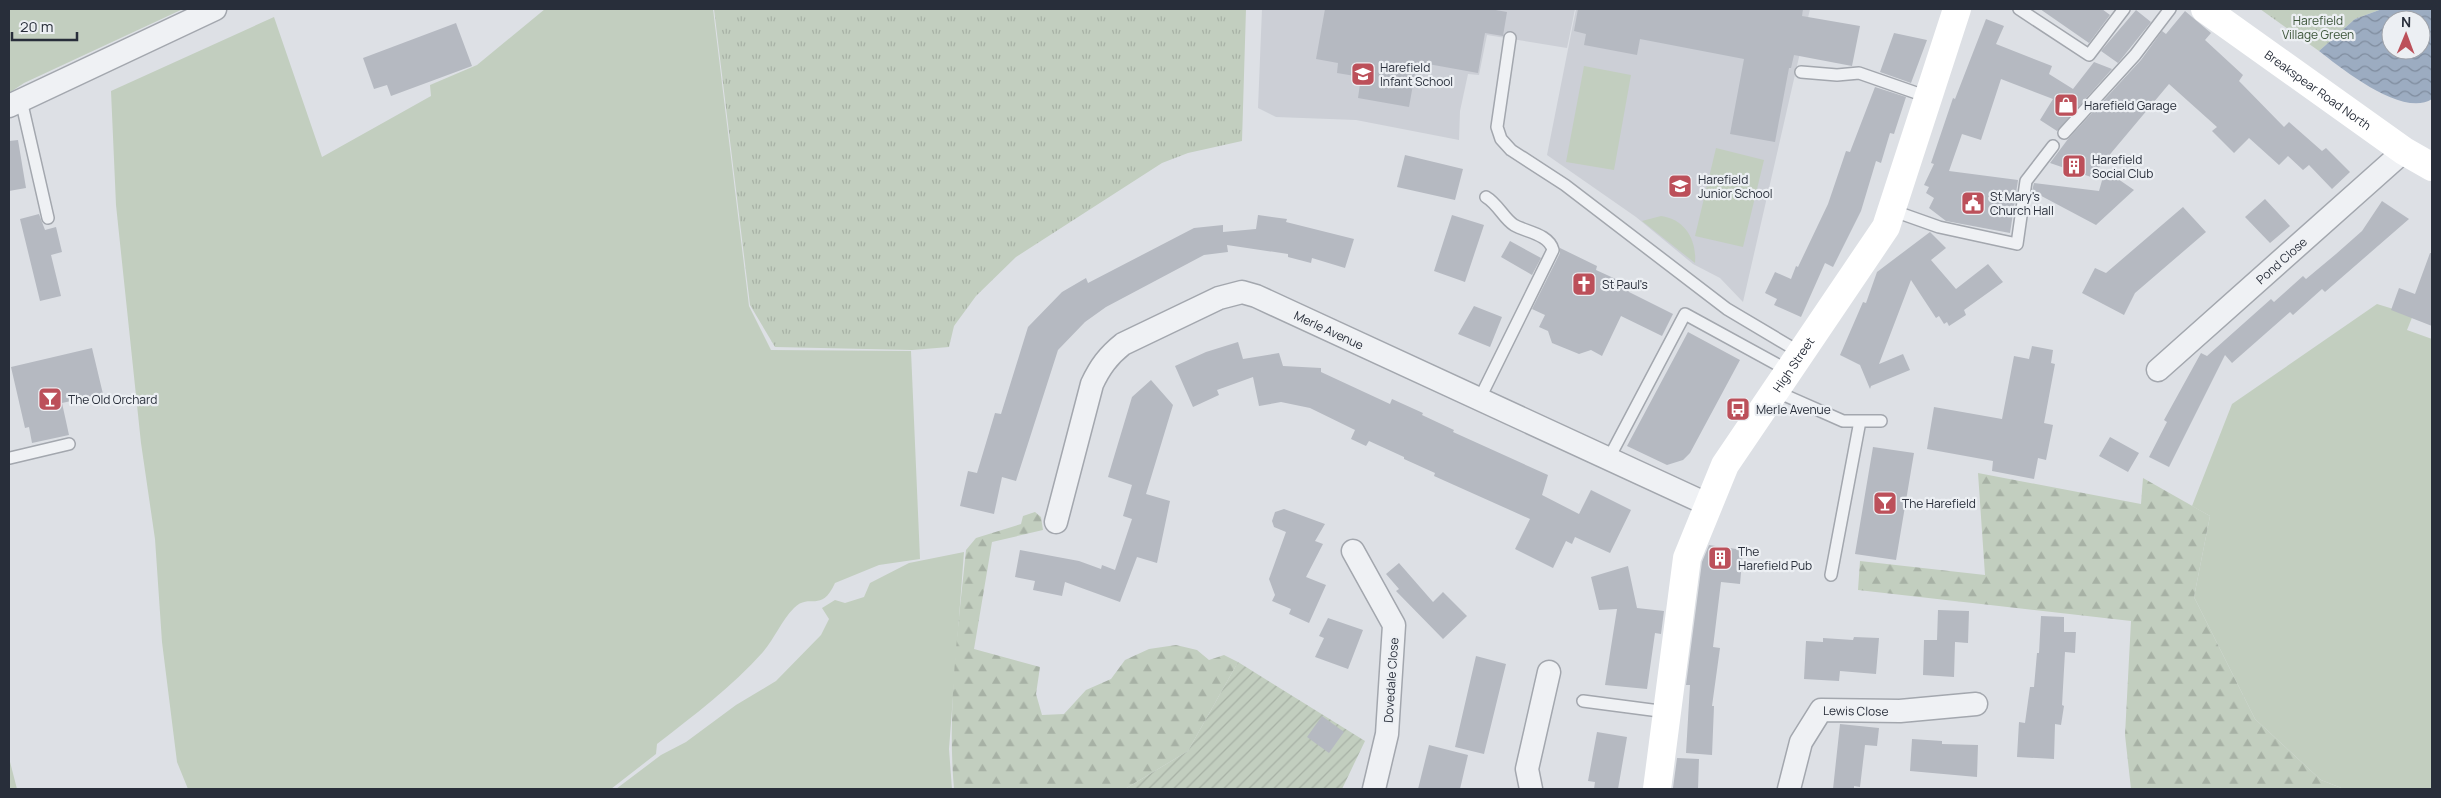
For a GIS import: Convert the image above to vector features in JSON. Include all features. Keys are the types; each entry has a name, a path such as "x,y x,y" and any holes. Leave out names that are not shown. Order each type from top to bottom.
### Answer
{"street":[{"path":"15,103 215,9"},
{"name":"High Street","path":"1658,789 1687,558 1725,465 1886,227 1957,9"},
{"name":"Breakspear Road North","path":"2205,9 2404,151 2432,167"},
{"name":"Pond Close","path":"2158,370 2404,151"},
{"name":"Merle Avenue","path":"1056,522 1092,384 1099,369 1110,354 1123,344 1219,298 1242,292 1256,296 1480,398 1709,505"},
{"name":"Dovedale Close","path":"1353,551 1394,625 1387,734 1374,789"},
{"path":"1531,789 1527,769 1549,672"},
{"name":"Lewis Close","path":"1789,789 1801,742 1821,710 1900,711 1976,704"}],"lane":[{"path":"2019,9 2089,55 2124,9"},
{"path":"2064,133 2136,55 2170,9"},
{"path":"1510,38 1497,127 1501,138 1511,150 1565,185 1727,309 1788,372 1843,421 1881,421"},
{"path":"1801,72 1836,75 1859,73 1928,98"},
{"path":"15,103 48,218"},
{"path":"1891,210 1939,227 2017,244 2026,181 2053,146"},
{"path":"1480,398 1553,250 1547,239 1512,224 1495,203 1486,197"},
{"path":"1609,458 1685,314 1788,372"},
{"path":"1831,575 1860,421"},
{"path":"9,457 69,444"},
{"path":"1583,702 1667,712"}],"shaded area":[{"name":"Harefield Infant School","path":"1262,9 1575,9 1567,48 1487,35 1479,75 1468,74 1460,111 1459,140 1356,120 1276,117 1258,108"},
{"name":"Harefield Junior School","path":"1576,9 1810,9 1743,302 1720,278 1693,264 1636,217 1547,155"}],"green space":[{"path":"9,9 183,9 24,83 9,93"},
{"path":"545,9 713,9 749,306 771,350 911,351 920,559 879,565 835,583 825,598 805,602 794,608 767,647 739,677 657,744 656,754 611,789 188,789 177,762 162,642 155,539 141,443 116,205 111,91 274,17 322,157 431,96 430,85 477,65"},
{"path":"714,9 1246,9 1242,141 1188,153 1162,163 1016,257 976,296 954,326 949,347 912,350 775,347 750,305"},
{"name":"Harefield Village Green","path":"2260,9 2382,9 2355,19 2319,51"},
{"path":"1584,66 1631,75 1614,170 1566,162"},
{"path":"1716,148 1764,160 1743,247 1695,236"},
{"path":"1661,216 1677,221 1688,232 1694,246 1695,263 1642,221"},
{"path":"2377,304 2413,315 2407,330 2432,339 2432,789 2344,789 2321,780 2255,719 2194,597 2210,516 2192,506 2232,404"},
{"path":"1978,473 2141,504 2143,478 2210,516 2194,597 2255,719 2321,780 2344,789 2131,789 2125,735 2131,621 1858,590 1860,561 1985,575"},
{"path":"1035,512 1041,517 1043,530 992,542 974,649 1040,667 1036,694 1042,715 1064,714 1086,690 1111,679 1125,660 1149,649 1176,645 1197,650 1209,660 1224,655 1238,662 1188,751 1125,789 954,789 952,759 953,699 966,550 976,538 1021,524 1023,516"},
{"path":"964,552 949,749 952,789 616,789 661,755 686,742 736,705 776,681 821,635 829,619 822,608 835,600 845,603 864,597 870,583 909,563"},
{"path":"1238,662 1365,741 1342,789 1125,789 1188,751"},
{"path":"9,758 17,789 9,789"}],"water":[{"path":"2382,9 2432,9 2432,99 2420,103 2405,102 2390,97 2357,79 2319,51 2355,19"}],"building":[{"path":"1325,9 1490,9 1507,12 1503,36 1485,33 1478,73 1417,62 1409,107 1358,98 1361,77 1337,73 1338,63 1316,59"},
{"path":"1578,9 1803,9 1802,16 1860,26 1852,66 1794,55 1791,68 1789,68 1775,142 1730,134 1744,59 1640,39 1637,55 1584,45 1586,34 1574,31"},
{"path":"2040,9 2102,9 2110,15 2089,43"},
{"path":"2136,10 2151,22 2118,63 2101,51"},
{"path":"2185,11 2211,33 2205,40 2243,75 2239,81 2284,127 2289,122 2322,151 2326,148 2350,172 2332,189 2309,165 2303,170 2288,156 2279,165 2249,138 2234,153 2212,131 2217,127 2169,84 2091,177 2050,163 2068,139 2141,60 2162,31 2166,34"},
{"path":"1986,19 2004,26 1996,44 2052,66 2049,74 2073,89 2094,62 2112,69 2057,131 2040,120 2053,99 2001,79 1981,140 1962,134 1949,171 2018,180 2010,233 1946,221 1929,208 1934,198 1926,193 1929,187 1924,185 1934,164 1931,163 1953,98 1955,99"},
{"path":"456,23 472,66 391,96 387,85 374,89 363,58"},
{"path":"1894,33 1927,40 1911,83 1880,72"},
{"path":"1875,87 1906,97 1894,134 1890,133 1881,163 1876,161 1861,211 1833,267 1825,263 1801,317 1774,305 1777,299 1765,293 1775,272 1791,279 1796,266 1798,267 1828,204 1846,151 1850,152"},
{"path":"18,140 26,188 9,191 9,141"},
{"path":"1405,155 1463,169 1455,200 1397,187"},
{"path":"2105,170 2134,190 2096,225 2032,191 2034,183 2099,191"},
{"path":"2265,199 2290,226 2270,243 2245,217"},
{"path":"2382,201 2409,219 2325,292 2322,289 2293,315 2290,312 2232,363 2225,355 2169,467 2149,457 2167,422 2164,420 2201,353 2207,356 2271,299 2274,302 2303,276 2306,279 2336,254 2362,231"},
{"path":"2183,207 2206,232 2135,293 2124,315 2082,293 2095,268 2106,273"},
{"path":"39,214 45,230 56,227 62,252 51,255 61,296 40,301 20,219"},
{"path":"1258,215 1287,219 1286,222 1354,239 1345,268 1312,258 1311,263 1288,257 1288,254 1227,245 1228,252 1204,255 1106,307 1085,322 1058,350 1016,481 1002,477 994,514 960,506 968,471 977,473 995,413 1001,414 1028,327 1062,292 1086,278 1088,283 1194,228 1223,225 1223,232 1256,229"},
{"path":"1452,215 1484,225 1465,282 1434,271"},
{"path":"1930,232 1946,248 1931,260 1956,289 1988,264 2003,282 1964,310 1966,315 1949,326 1947,322 1944,324 1939,316 1936,318 1911,280 1879,364 1903,354 1910,370 1871,386 1870,389 1860,365 1840,355 1863,302 1866,303 1877,272"},
{"path":"1510,241 1541,258 1532,275 1501,257"},
{"path":"1560,248 1597,266 1596,270 1631,286 1629,292 1673,314 1662,336 1621,316 1602,356 1591,350 1579,354 1552,343 1548,331 1539,327 1545,315 1532,309 1560,253"},
{"path":"2430,253 2432,253 2432,326 2391,310 2399,288 2415,294"},
{"path":"1474,306 1502,317 1490,347 1458,334"},
{"path":"1688,332 1740,360 1690,453 1683,460 1667,465 1627,446"},
{"path":"1238,342 1243,359 1279,353 1283,366 1321,368 1321,372 1390,404 1392,399 1423,413 1422,415 1454,430 1453,432 1548,475 1542,495 1579,514 1591,490 1631,510 1610,553 1575,537 1572,544 1566,541 1553,568 1515,549 1530,519 1434,476 1435,473 1369,441 1366,446 1351,439 1355,430 1310,408 1281,402 1259,406 1253,377 1217,390 1219,395 1193,407 1175,366 1206,352"},
{"path":"2032,346 2053,350 2051,363 2055,364 2044,423 2053,425 2046,460 2038,458 2034,479 1992,471 1993,461 1927,449 1934,407 2002,419 2014,356 2029,359"},
{"name":"The Old Orchard","path":"92,348 103,394 62,403 69,435 32,443 29,427 25,428 11,367"},
{"path":"1151,380 1173,405 1146,494 1170,501 1157,563 1137,557 1120,602 1065,582 1062,596 1033,590 1035,581 1015,577 1020,550 1079,561 1101,569 1102,565 1115,570 1132,519 1123,516 1132,485 1108,477 1132,397"},
{"path":"2110,437 2139,453 2128,472 2099,456"},
{"name":"The Harefield","path":"1873,447 1914,453 1896,560 1855,554"},
{"path":"1284,509 1325,524 1315,541 1323,544 1306,577 1326,585 1309,623 1289,614 1291,609 1272,601 1275,595 1269,579 1286,532 1274,527 1272,521 1275,512"},
{"path":"1709,545 1743,550 1740,584 1721,582 1713,647 1720,648 1712,706 1714,706 1712,755 1686,753 1690,685 1686,685 1702,562"},
{"path":"1399,563 1433,602 1443,592 1467,616 1443,639 1396,591 1399,589 1386,574"},
{"path":"1628,566 1637,608 1664,611 1661,634 1655,633 1647,689 1605,685 1617,609 1599,610 1591,577"},
{"path":"1938,610 1969,611 1968,643 1955,642 1954,677 1923,675 1924,640 1937,640"},
{"path":"2041,616 2064,617 2064,632 2076,632 2075,653 2065,652 2062,705 2064,706 2061,725 2055,724 2054,759 2017,757 2019,722 2025,723 2030,687 2034,687 2037,653 2039,653"},
{"path":"1328,618 1363,630 1348,669 1315,657 1324,638 1319,636"},
{"path":"1854,637 1879,638 1876,674 1840,671 1839,681 1804,679 1806,641 1823,642 1823,638 1853,640"},
{"path":"1476,656 1506,664 1484,754 1455,747"},
{"path":"1322,716 1344,732 1329,753 1307,737"},
{"path":"1840,724 1879,728 1877,746 1865,745 1860,787 1854,786 1854,789 1833,789"},
{"path":"1597,732 1627,737 1618,789 1594,789 1595,782 1588,781"},
{"path":"1912,739 1942,741 1942,744 1978,745 1977,777 1910,771"},
{"path":"1429,745 1468,755 1460,789 1418,789"},
{"path":"1677,758 1699,759 1698,789 1673,788"}],"place":[{"name":"Harefield Infant School","path":"1363,74"},
{"name":"Harefield Garage","path":"2066,105"},
{"name":"Harefield Social Club","path":"2074,166"},
{"name":"Harefield Junior School","path":"1680,186"},
{"name":"St Mary's Church Hall","path":"1973,203"},
{"name":"St Paul's","path":"1584,284"},
{"name":"The Old Orchard","path":"50,399"},
{"name":"Merle Avenue","path":"1738,409"},
{"name":"The Harefield","path":"1885,503"},
{"name":"The Harefield Pub","path":"1720,558"}]}
